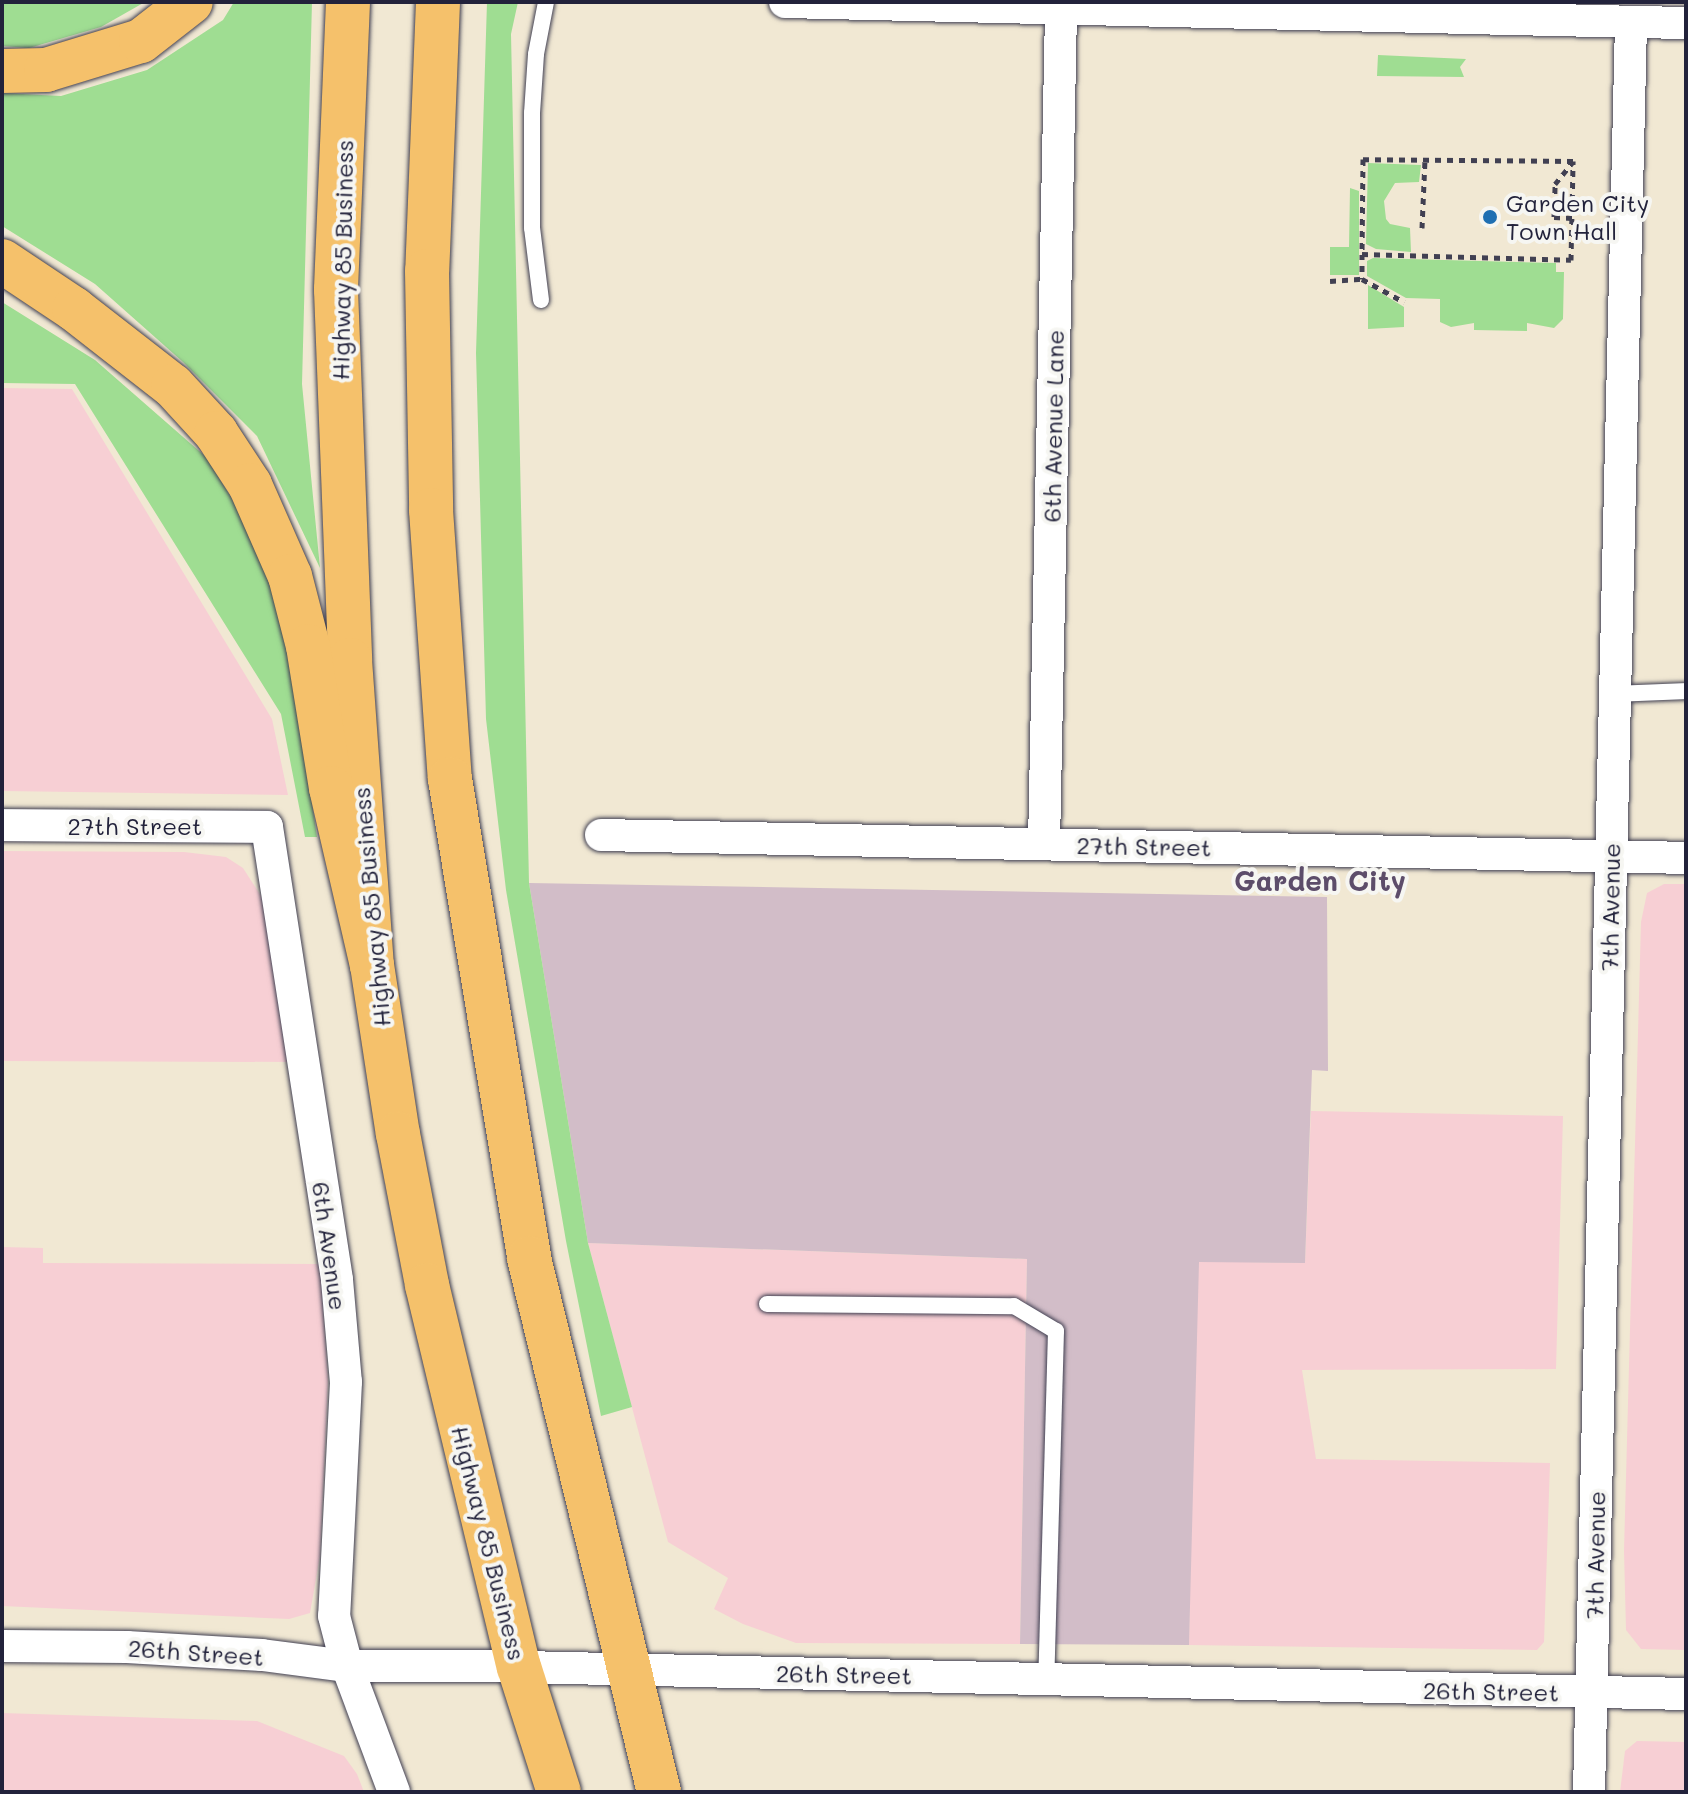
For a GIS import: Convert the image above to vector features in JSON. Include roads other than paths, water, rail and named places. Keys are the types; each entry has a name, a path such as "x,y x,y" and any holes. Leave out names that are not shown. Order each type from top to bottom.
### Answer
{"main road":[{"path":"2,71 46,70 141,41 191,2"},
{"name":"Highway 85 Business","path":"348,2 336,290 350,660 372,965 398,1134 427,1285 519,1667 559,1792"},
{"path":"438,2 427,271 431,510 450,779 529,1258 626,1669 659,1792"},
{"path":"2,261 74,309 173,386 216,433 250,485 290,576 308,646 331,788 372,965"}],"street":[{"path":"785,2 1024,5 1061,9 1686,23"},
{"name":"6th Avenue Lane","path":"1044,844 1061,9"},
{"name":"7th Avenue","path":"1589,1792 1631,22"},
{"name":"27th Street","path":"2,825 267,827"},
{"name":"6th Avenue","path":"267,827 340,1309 346,1382 334,1616 347,1666"},
{"name":"27th Street","path":"601,835 1686,858"},
{"name":"26th Street","path":"2,1646 127,1647 262,1655 347,1666 626,1669 1686,1694"},
{"path":"347,1666 394,1792"}],"lane":[{"path":"541,300 532,228 532,113 536,54 546,2"},
{"path":"1615,694 1686,691"},
{"path":"767,1304 1014,1306 1056,1331 1046,1679"}],"place":[{"name":"Garden City Town Hall","path":"1490,217"}],"district":[{"name":"Garden City","path":"1320,880"}]}
